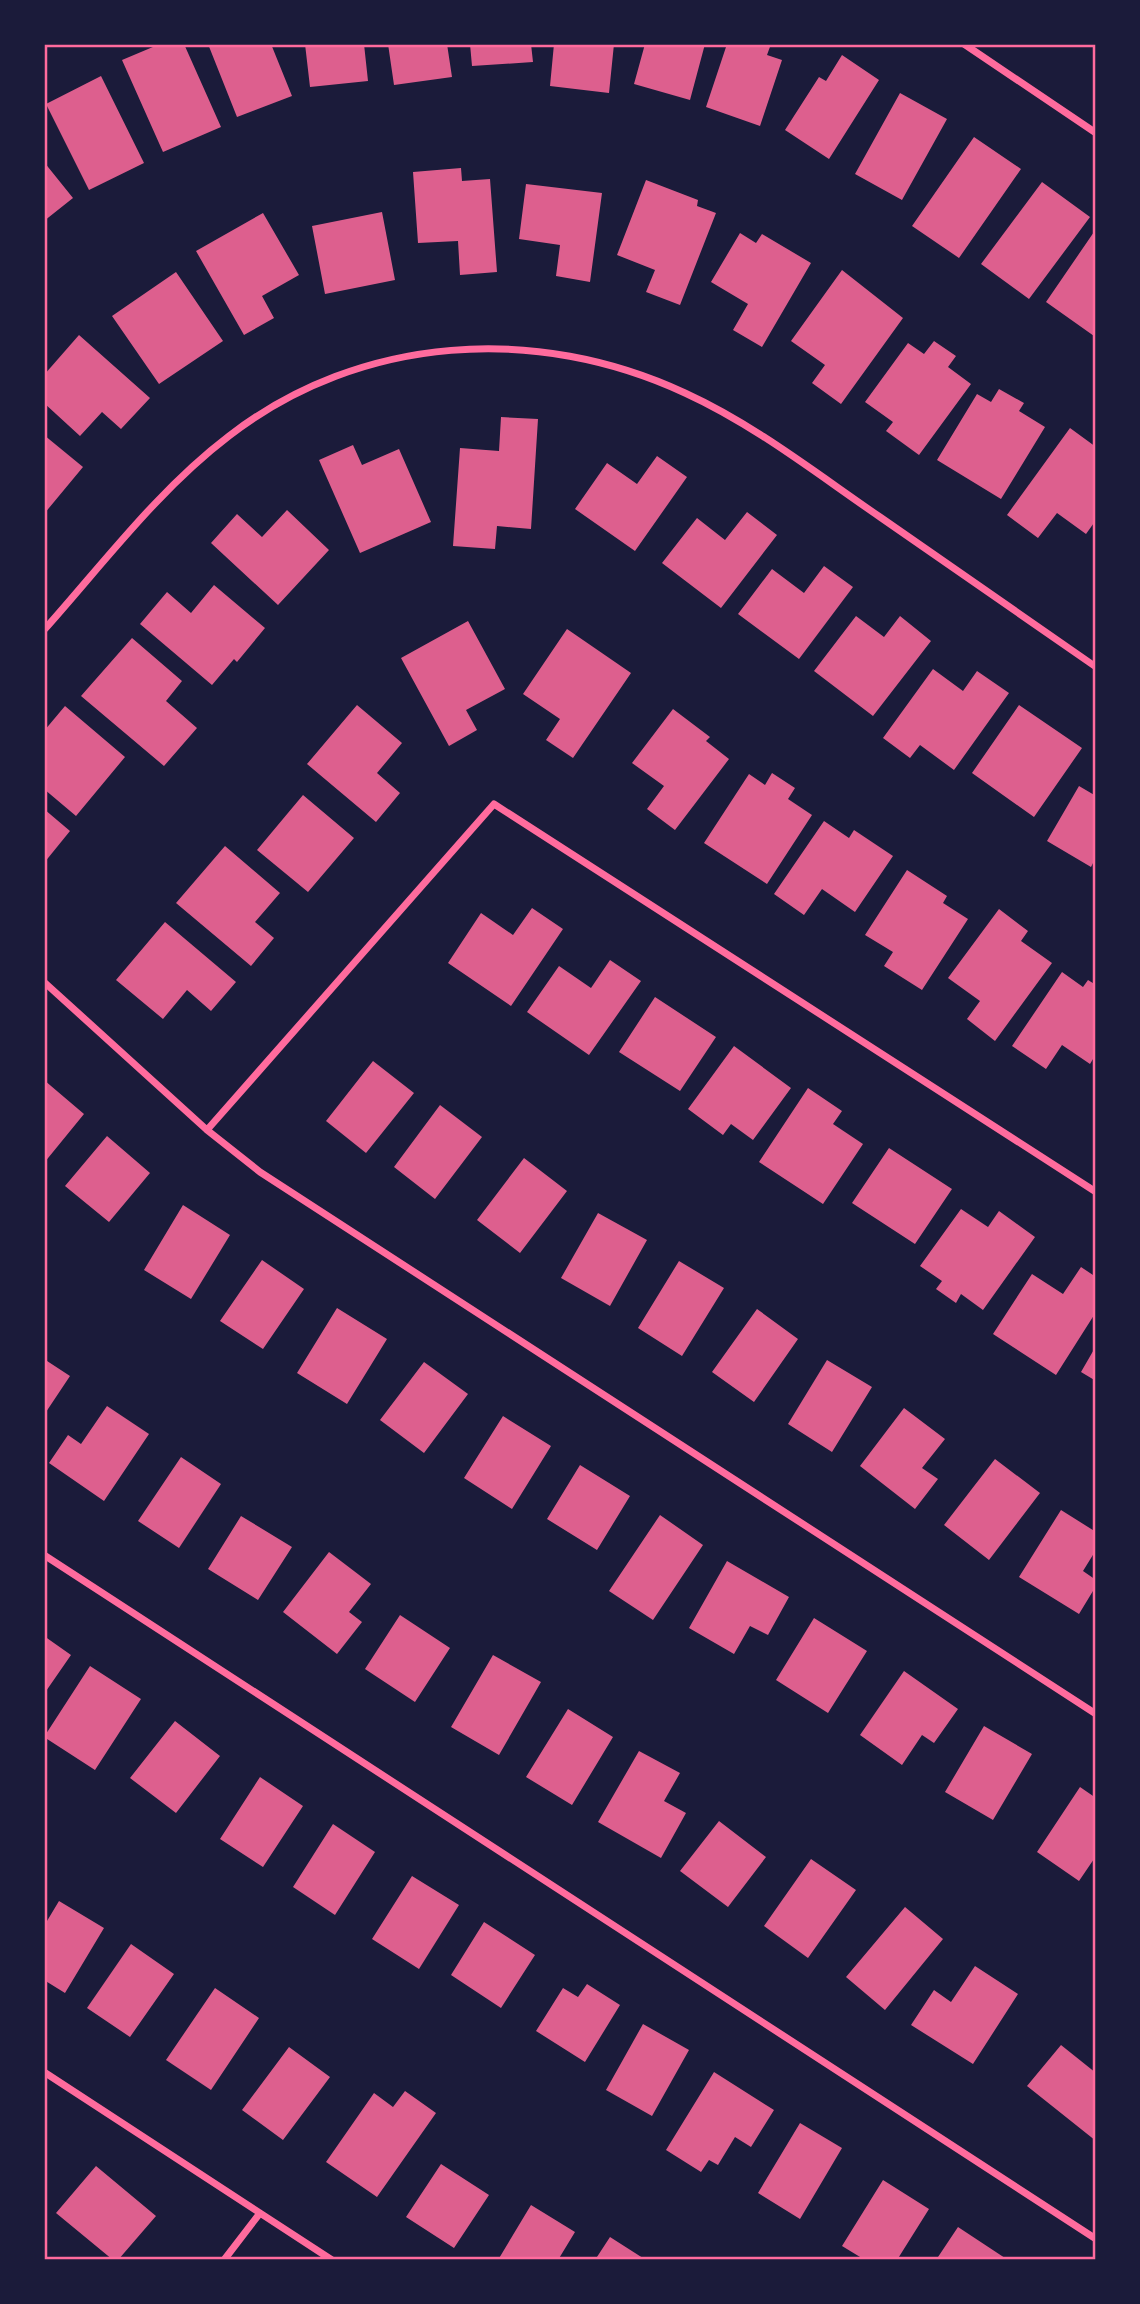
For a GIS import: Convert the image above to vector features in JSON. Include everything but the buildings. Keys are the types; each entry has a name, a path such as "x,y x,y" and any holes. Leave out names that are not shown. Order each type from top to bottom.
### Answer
{"street":[{"path":"964,44 1096,133"},
{"path":"44,630 169,489 232,434 284,401 333,379 395,359 464,347 553,352 625,368 688,394 777,447 1096,667"},
{"path":"207,1130 494,804 1096,1192"},
{"path":"44,982 207,1130 260,1172 1096,1714"},
{"path":"44,1555 1096,2239"},
{"path":"44,2072 332,2260"},
{"path":"224,2260 260,2213"}]}
